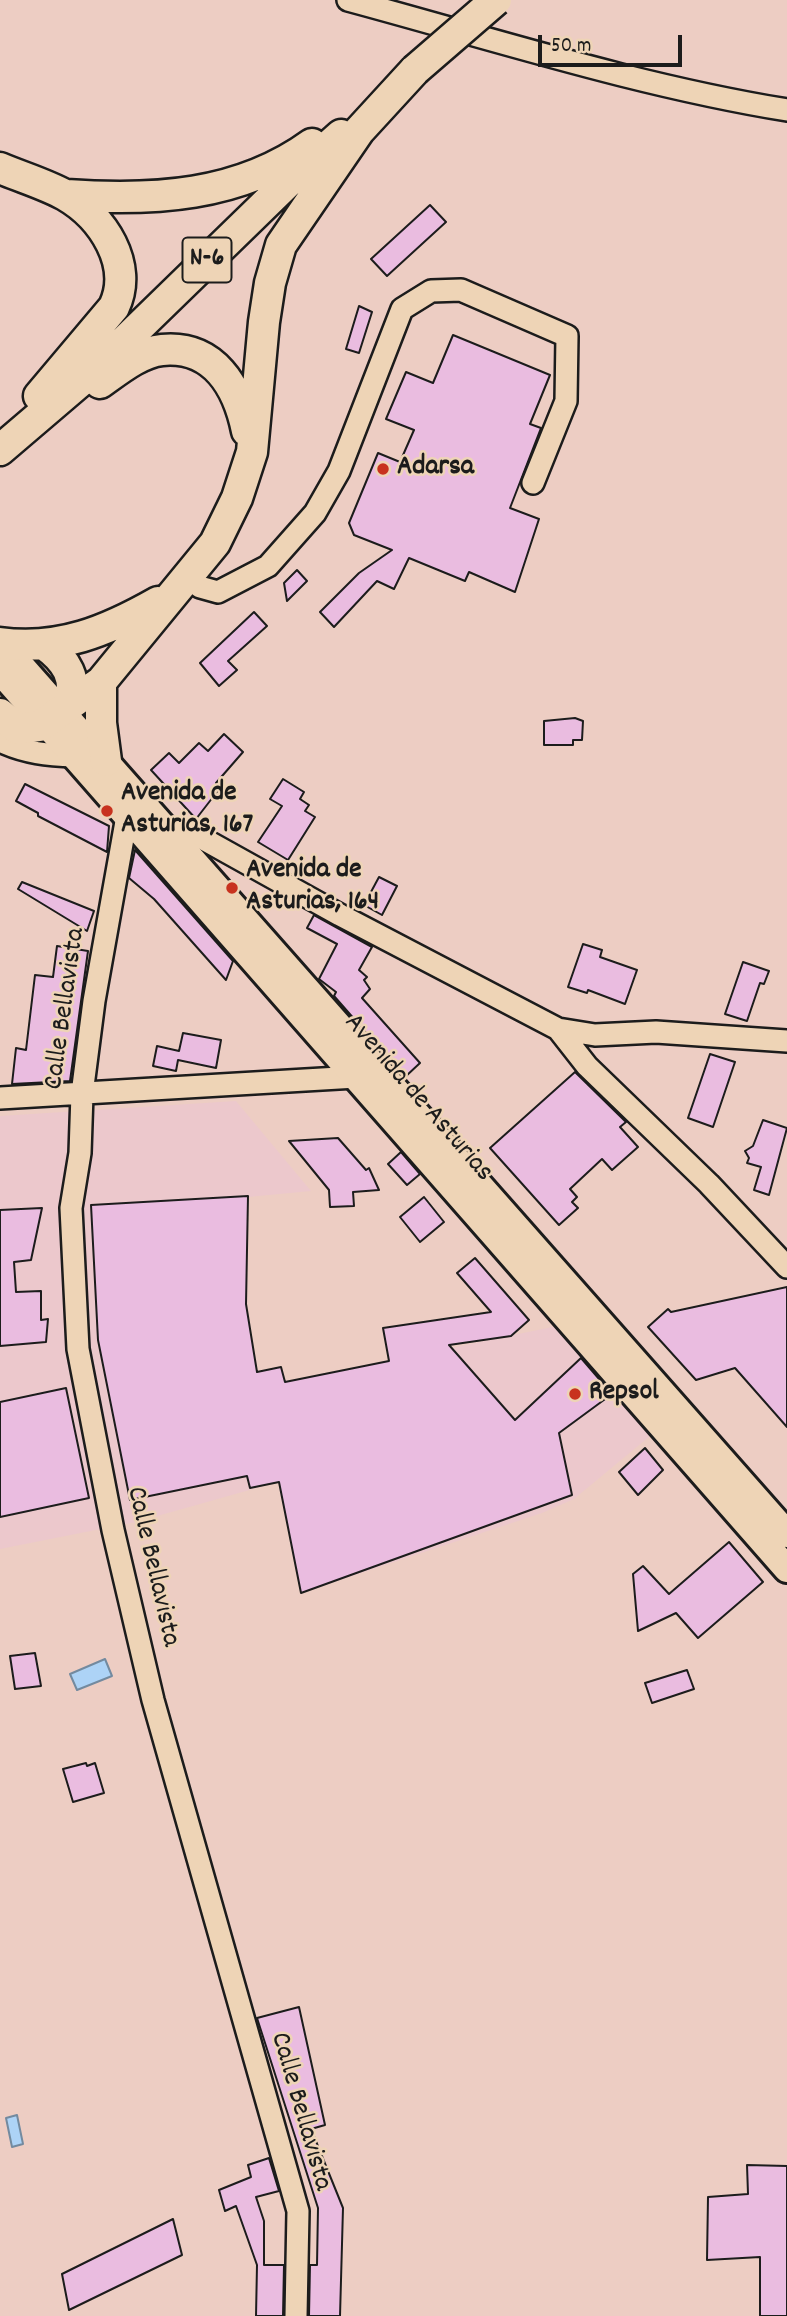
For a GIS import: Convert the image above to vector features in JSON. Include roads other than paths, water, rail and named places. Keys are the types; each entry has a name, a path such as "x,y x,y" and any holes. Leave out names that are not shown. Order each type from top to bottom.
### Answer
{"highway":[{"name":"N-6","path":"0,450 103,362 287,183 496,0"},
{"path":"66,195 122,199 178,196 236,183 303,151 415,70"},
{"path":"0,714 18,729 36,728 101,682 215,543 227,521 252,452 264,322 270,283 281,245 359,131 415,70"},
{"path":"0,168 66,195 99,223 116,250 122,291 97,332 0,438"},
{"path":"0,461 128,363 161,350 190,354 221,369 242,404 252,452"},
{"path":"0,642 46,645 107,629 181,585"},
{"path":"46,645 68,668 74,683 59,713"},
{"path":"101,682 101,723 106,761"}],"main road":[{"name":"Avenida de Asturias","path":"0,642 59,713 106,761 787,1534"},
{"name":"Avenida de Asturias","path":"0,671 59,713 75,756 787,1569"}],"street":[{"path":"348,0 589,65 741,103 787,110"},
{"path":"181,585 218,592 268,566 297,535 315,513 339,471 402,309 431,291 461,290 567,336 566,401 533,483"},
{"path":"0,741 28,752 75,756"},
{"name":"Calle Bellavista","path":"127,816 94,1001 82,1094 80,1153 71,1208 78,1349 113,1530 153,1700 298,2211 296,2316"},
{"path":"167,833 189,831 308,898 558,1029 595,1035 656,1032 787,1041"},
{"path":"558,1029 587,1066 709,1184 787,1267"},
{"path":"0,1098 356,1077"}],"water":[{"path":"105,1659 112,1676 77,1690 70,1674"},
{"path":"17,2115 23,2144 12,2147 6,2118"}],"place":[{"name":"Adarsa","path":"383,469"},
{"name":"Avenida de Asturias, 167","path":"107,811"},
{"name":"Avenida de Asturias, 164","path":"232,888"},
{"name":"Repsol","path":"575,1394"}]}
